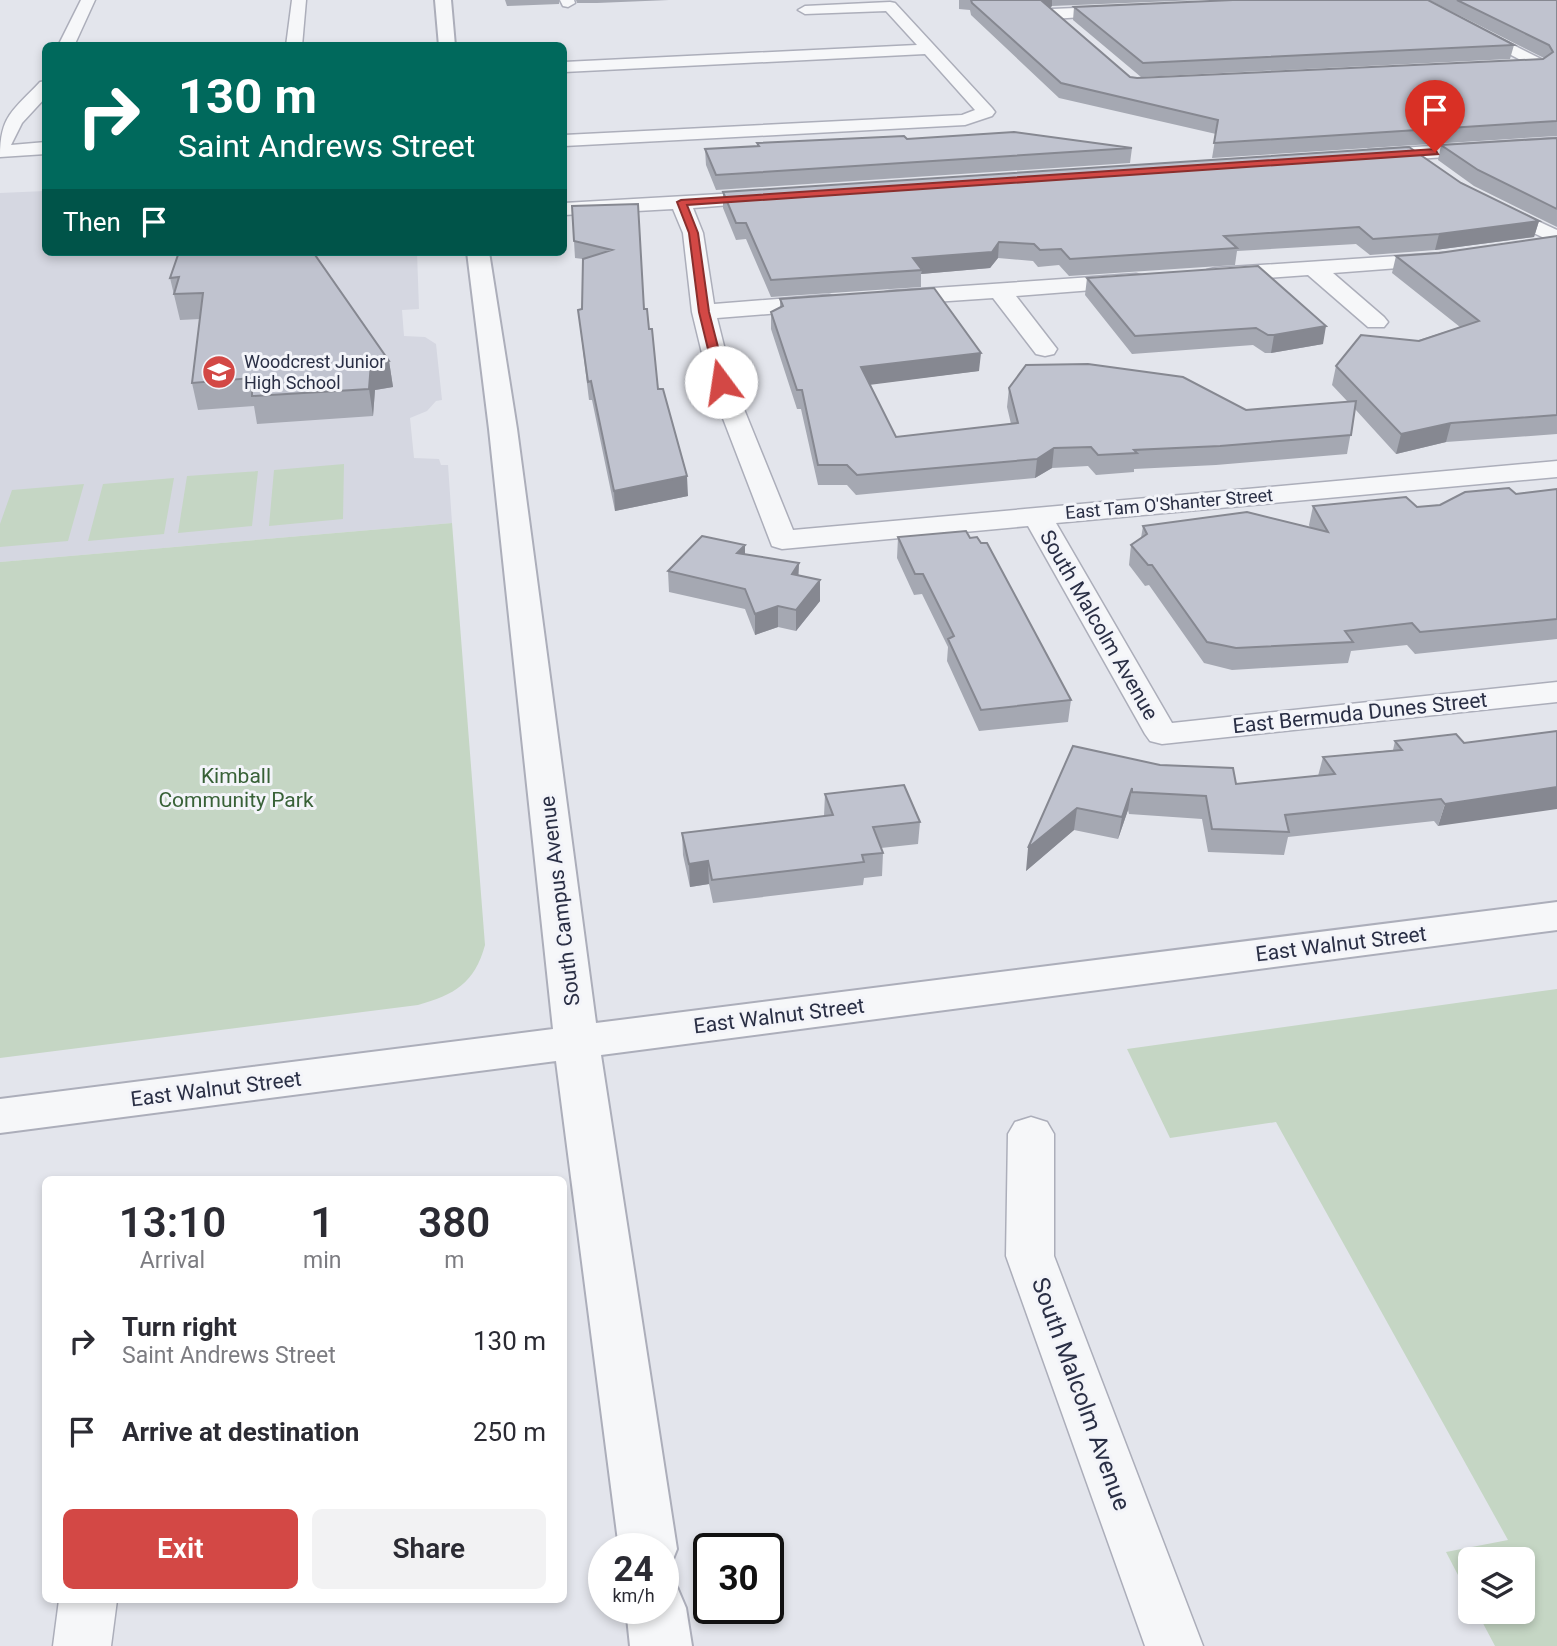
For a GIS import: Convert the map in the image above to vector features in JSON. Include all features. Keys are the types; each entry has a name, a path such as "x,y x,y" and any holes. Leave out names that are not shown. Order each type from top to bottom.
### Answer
{"street":[{"path":"68,42 88,0"},
{"path":"294,42 299,0"},
{"path":"443,0 447,42"},
{"path":"1413,0 1557,74"},
{"path":"567,141 965,120 986,112 890,6 805,10"},
{"path":"1073,32 1052,14 1135,10"},
{"path":"567,67 929,50"},
{"path":"1504,66 1539,65"},
{"path":"42,90 14,121 0,149 42,148"},
{"path":"1345,158 1557,144"},
{"path":"1410,153 1432,168"},
{"path":"567,209 788,196"},
{"path":"1476,198 1557,238"},
{"path":"681,202 694,233 704,312 1163,279"},
{"path":"1527,248 1557,244"},
{"name":"South Campus Avenue","path":"479,256 505,442 576,1042 646,1533"},
{"path":"1191,277 1461,256"},
{"path":"1314,268 1376,322"},
{"path":"999,290 1045,349"},
{"name":"East Tam O'Shanter Street","path":"704,312 721,382 782,540 1557,469"},
{"name":"South Malcolm Avenue","path":"1037,516 1162,734"},
{"name":"East Bermuda Dunes Street","path":"1162,734 1557,692"},
{"name":"East Walnut Street","path":"0,1116 1557,916"},
{"name":"South Malcolm Avenue","path":"1031,1133 1030,1256 1174,1646"},
{"path":"82,1646 88,1603"},
{"path":"658,1624 661,1646"}],"shaded area":[{"name":"Woodcrest Junior High School","path":"42,191 42,256 417,256 419,309 402,310 404,336 425,337 436,344 442,400 436,401 427,411 410,418 414,458 439,459 441,465 448,465 452,523 0,562 0,193"}],"green space":[{"path":"344,464 343,519 269,526 274,470"},
{"path":"258,471 252,526 178,533 187,476"},
{"path":"174,478 164,534 88,541 103,484"},
{"path":"84,484 68,541 0,547 0,524 12,490"},
{"name":"Kimball Community Park","path":"452,523 485,945 469,978 452,992 418,1005 0,1058 0,562"},
{"path":"1557,989 1557,1646 1495,1646 1483,1624 1535,1624 1535,1547 1472,1547 1508,1540 1276,1122 1170,1138 1127,1049"},
{"path":"1458,1550 1458,1575 1446,1552"}],"building":[{"path":"971,0 1044,0 1042,1 1130,77 1137,78 1543,59 1553,52 1549,45 1457,0 1557,0 1557,121 1214,143 1218,120 1061,83"},
{"path":"1233,0 1428,0 1514,45 1143,63 1074,7"},
{"path":"1014,132 1132,148 716,175 705,149 759,146 757,143 904,136 907,139"},
{"path":"1557,138 1557,209 1478,170 1441,145"},
{"path":"1409,147 1461,183 1539,221 1439,234 1373,239 1359,227 1224,236 1237,248 1070,259 1061,249 1040,250 1034,244 999,242 992,252 913,258 922,270 771,280 746,223 736,223 723,192"},
{"path":"638,204 644,309 647,309 649,329 652,329 658,389 663,389 687,476 614,491 591,381 588,382 578,310 582,309 583,259 612,250 574,241 572,206"},
{"path":"1557,236 1557,415 1451,423 1401,434 1336,366 1361,335 1419,341 1479,321 1396,256 1439,253"},
{"path":"178,256 316,256 389,361 371,363 369,389 252,396 252,378 192,383 203,293 174,294 179,277 170,278"},
{"path":"1258,266 1326,326 1274,335 1268,335 1256,328 1135,336 1087,278"},
{"path":"934,288 981,353 861,367 896,437 1018,423 1009,388 1026,365 1088,364 1183,377 1246,410 1356,401 1351,435 1134,450 1137,453 1098,455 1091,447 1054,448 1037,459 857,475 847,465 818,465 802,390 797,390 771,312 783,306 780,299"},
{"path":"1509,488 1516,494 1557,489 1557,619 1420,632 1412,623 1345,631 1353,642 1236,648 1207,642 1152,565 1148,565 1131,545 1147,534 1143,526 1247,512 1328,532 1313,506 1406,497 1417,507 1440,505 1465,492"},
{"path":"966,531 970,538 977,537 981,543 987,543 1071,700 981,710 948,639 954,636 923,574 915,574 898,537"},
{"path":"702,536 745,545 737,553 799,563 792,574 820,580 796,610 778,606 755,614 745,589 668,571"},
{"path":"1557,731 1557,787 1445,804 1441,799 1285,815 1289,832 1212,829 1206,796 1132,792 1132,788 1122,817 1077,808 1028,848 1073,746 1160,765 1233,768 1236,784 1335,774 1323,757 1402,750 1395,741 1456,734 1464,743"},
{"path":"904,785 920,822 873,827 883,853 862,855 864,862 712,880 708,861 689,864 682,833 833,815 825,794"}],"place":[{"name":"Woodcrest Junior High School","path":"219,372"}],"route":[{"path":"721,382 704,312 694,233 681,202 1435,152"}]}
